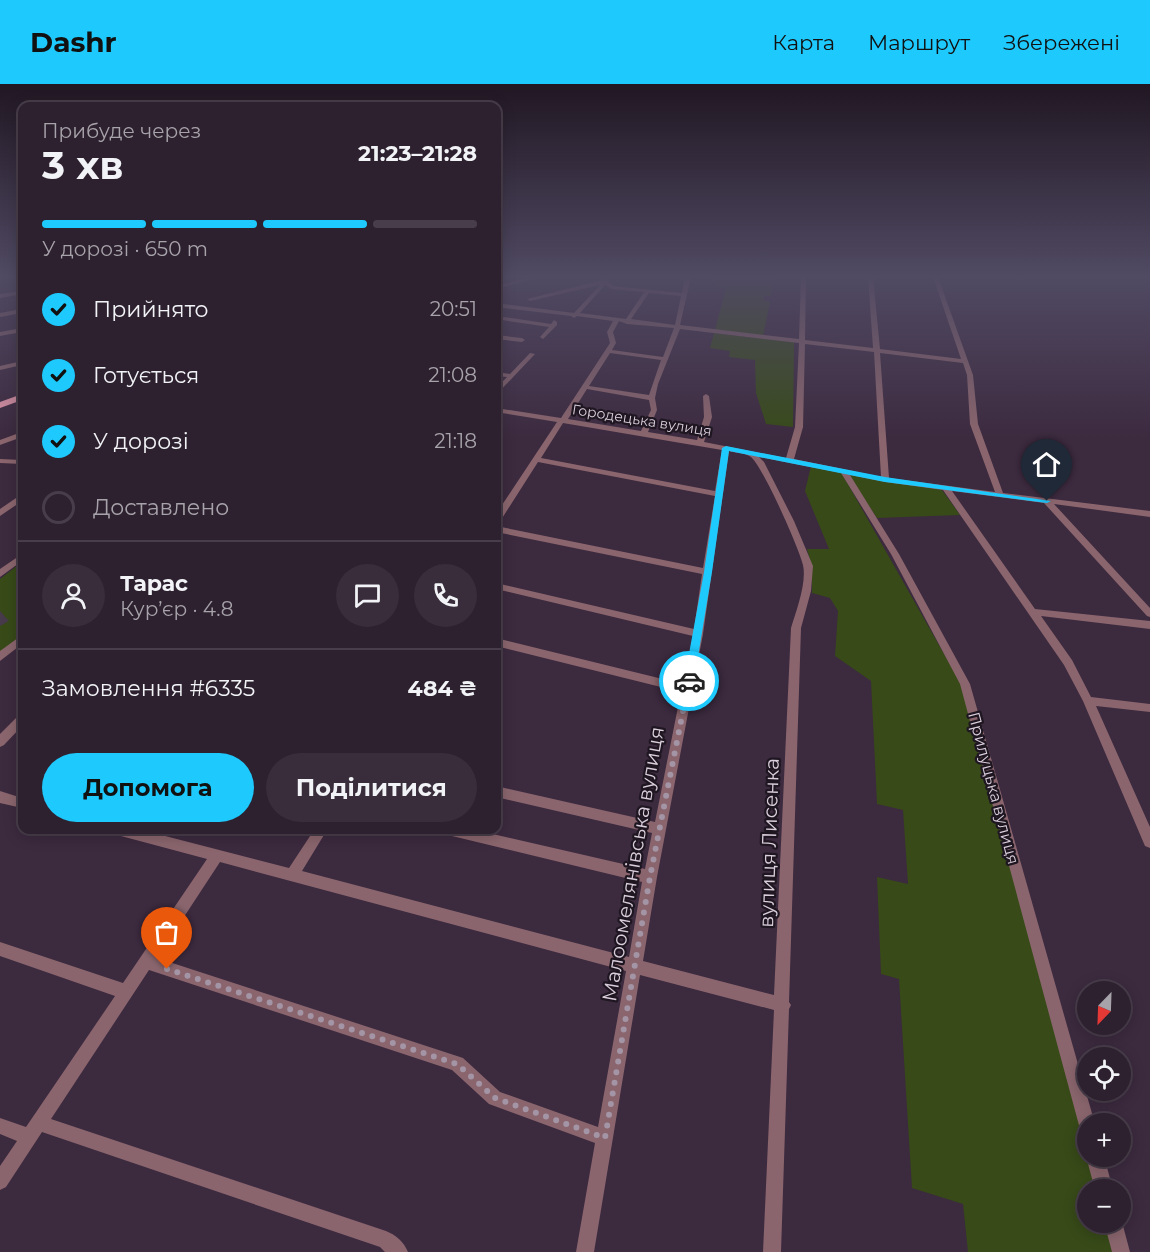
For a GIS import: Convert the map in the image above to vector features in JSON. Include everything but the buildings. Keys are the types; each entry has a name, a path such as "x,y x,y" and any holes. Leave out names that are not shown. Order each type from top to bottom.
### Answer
{"main road":[{"path":"0,405 18,398"}],"street":[{"path":"543,337 548,332"},
{"path":"501,514 613,343 610,332"},
{"path":"644,434 654,410 652,398 676,332"},
{"path":"710,332 964,361"},
{"path":"786,458 799,428 801,332"},
{"path":"874,332 884,437 885,480"},
{"path":"954,332 970,375 974,424 1000,495"},
{"path":"501,338 522,340"},
{"path":"608,351 665,359"},
{"path":"501,388 532,354"},
{"path":"0,368 18,364"},
{"path":"501,375 512,376"},
{"path":"586,387 652,398"},
{"path":"700,443 708,417 706,396"},
{"name":"Городецька вулиця","path":"501,411 786,458 885,480 1150,514"},
{"path":"0,443 18,436"},
{"name":"Малоомелянівська вулиця","path":"585,1252 650,877 698,634 726,448"},
{"name":"вулиця Лисенка","path":"750,452 760,462 790,521 808,566 806,591 796,628 772,1252"},
{"path":"537,460 718,494"},
{"path":"0,461 18,462"},
{"name":"Прилуцька вулиця","path":"843,471 895,554 965,684 1084,1113"},
{"path":"946,488 1068,663 1088,701 1150,842"},
{"path":"0,513 18,501"},
{"path":"1047,501 1150,614"},
{"path":"501,530 708,572"},
{"path":"0,573 18,562"},
{"path":"501,587 698,634"},
{"path":"1032,612 1150,624"},
{"path":"0,657 18,642"},
{"path":"501,643 687,688"},
{"path":"1088,701 1150,708"},
{"path":"0,742 18,723"},
{"path":"501,792 659,829"},
{"path":"0,797 18,802"},
{"path":"1136,810 1150,812"},
{"path":"136,834 783,1005"},
{"path":"292,875 318,834"},
{"path":"469,834 650,877"},
{"path":"0,1181 217,855"},
{"path":"0,949 126,992"},
{"path":"146,962 457,1064 495,1098 605,1138"},
{"path":"0,1126 34,1130 386,1240 399,1252"},
{"path":"1116,1233 1121,1252"}],"green space":[{"path":"727,332 764,332 763,336"},
{"path":"714,333 794,342 793,427 766,424 756,393 755,360 729,357 730,351 710,348"},
{"path":"811,466 841,472 961,684 1077,1115 1077,1167 1091,1167 1094,1179 1077,1179 1077,1233 1109,1233 1114,1252 968,1252 963,1204 912,1188 899,979 881,974 877,877 908,884 903,810 877,804 871,681 835,656 838,611 830,598 812,593 812,567 807,549 829,549 805,491"},
{"path":"848,474 942,490 960,515 877,518"},
{"path":"18,565 18,639 0,654 0,579"}],"way so far":[{"path":"167,969 457,1064 495,1098 605,1138 650,877 689,681"}],"route":[{"path":"689,681 726,448 885,480 1047,501"}]}
